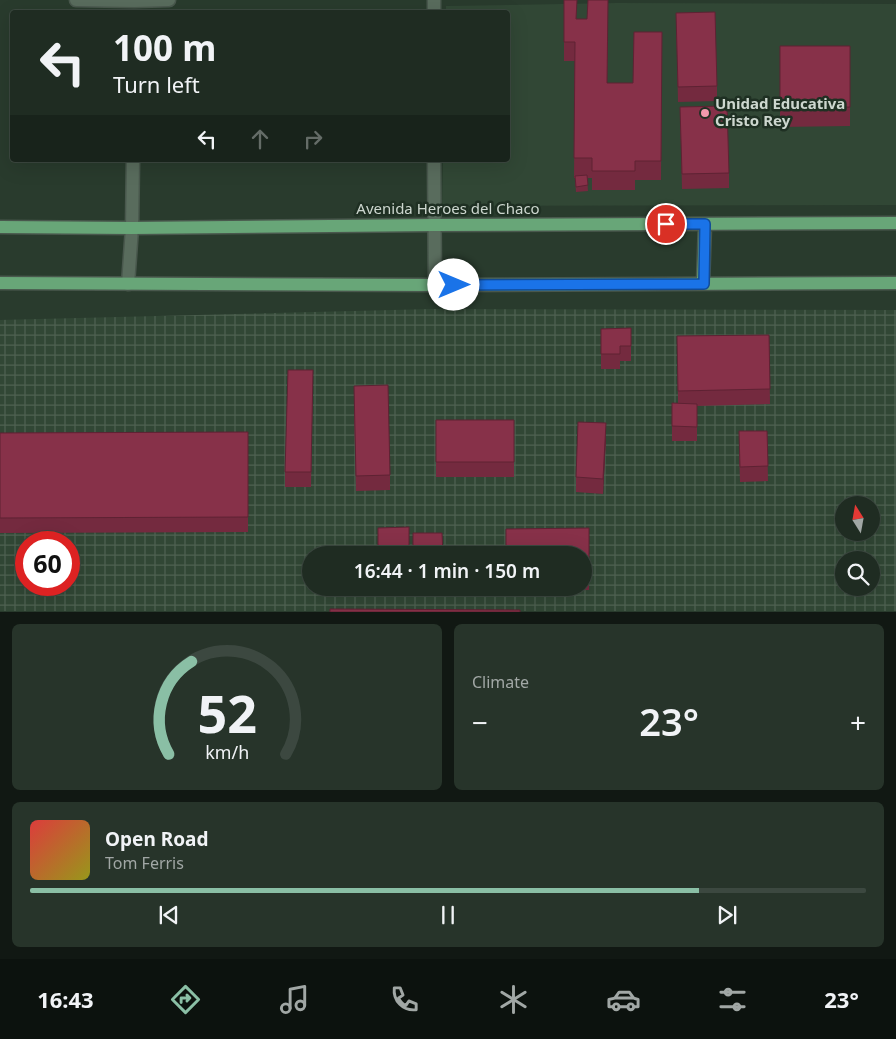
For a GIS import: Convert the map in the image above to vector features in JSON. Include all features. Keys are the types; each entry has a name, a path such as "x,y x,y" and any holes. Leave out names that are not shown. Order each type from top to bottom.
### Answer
{"main road":[{"name":"Avenida Heroes del Chaco","path":"0,227 132,228 896,223"},
{"path":"704,284 705,224"},
{"path":"0,283 435,285 896,284"}],"street":[{"path":"76,0 134,5 169,0"},
{"path":"128,284 132,228 133,162"},
{"path":"434,162 435,285"}],"shaded area":[{"path":"617,3 896,4 896,205 442,206 443,162 510,162 510,10 446,10 446,6"},
{"path":"432,309 896,310 896,611 0,611 0,320"}],"building":[{"path":"564,0 577,0 576,19 587,19 588,0 608,0 607,83 633,83 634,32 662,32 661,161 635,161 635,171 592,171 592,158 574,158 575,42 564,42"},
{"path":"715,12 717,86 678,87 676,13"},
{"path":"780,46 850,46 850,107 780,108"},
{"path":"727,106 729,173 682,174 680,107"},
{"path":"587,175 588,185 576,187 575,176"},
{"path":"631,328 631,346 620,346 620,354 601,354 601,329"},
{"path":"769,335 770,389 678,391 677,336"},
{"path":"288,370 313,370 311,472 285,472"},
{"path":"388,385 390,475 356,476 354,386"},
{"path":"672,403 697,404 697,427 672,426"},
{"path":"436,420 514,420 514,462 436,462"},
{"path":"578,422 606,423 603,479 576,477"},
{"path":"739,431 767,431 768,466 740,467"},
{"path":"248,432 248,517 0,518 0,433"},
{"path":"409,527 409,546 378,546 378,528"},
{"path":"589,528 589,546 506,546 506,529"},
{"path":"413,533 442,533 443,546 413,546"},
{"path":"330,609 520,610 520,612 330,612"}],"place":[{"name":"Unidad Educativa Cristo Rey","path":"705,113"}],"route":[{"path":"454,285 704,284 705,224 666,224"}]}
